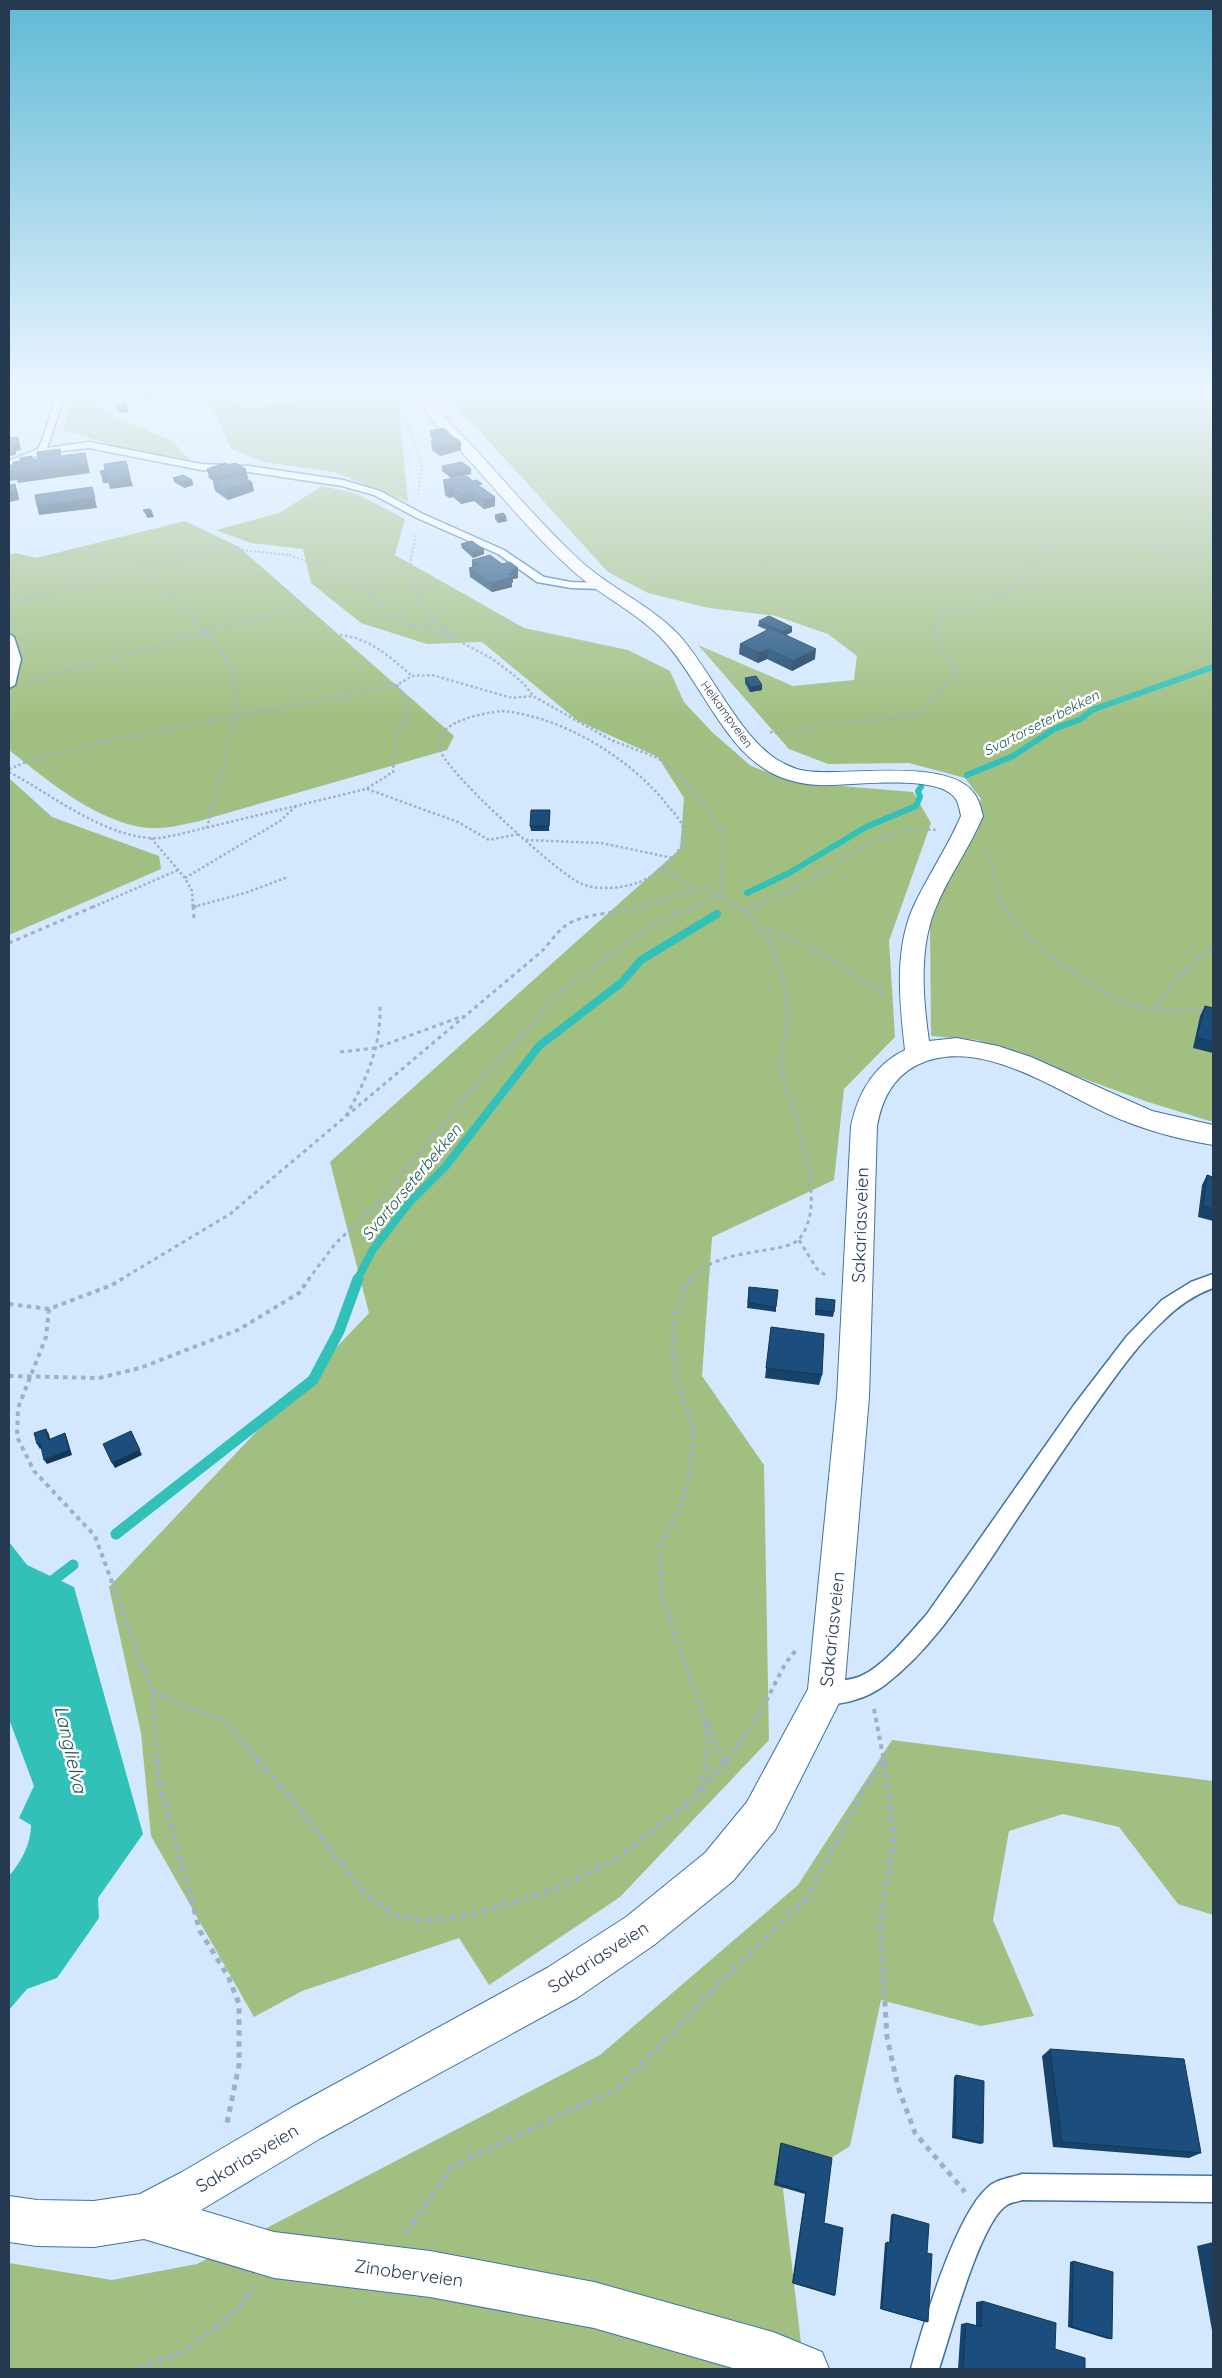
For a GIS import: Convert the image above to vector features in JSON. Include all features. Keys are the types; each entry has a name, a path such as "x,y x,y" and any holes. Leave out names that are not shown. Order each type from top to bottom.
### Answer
{"street":[{"name":"Heikampveien","path":"515,501 559,549 601,586 653,621 671,638 752,750 774,766 796,776 823,780 903,775 931,779 952,786 966,799 972,810 972,816 921,917 916,940 914,1014 918,1051"},
{"path":"918,1051 948,1048 989,1051 1019,1060 1143,1118 1213,1135"},
{"name":"Sakariasveien","path":"144,2216 198,2188 306,2122 562,1983 640,1931 720,1867 761,1816 826,1693 853,1397 864,1126 867,1106 881,1080 918,1051"},
{"name":"Zinoberveien","path":"9,2219 37,2223 94,2224 144,2216 274,2255 430,2274 594,2305 773,2356 805,2369"}],"lane":[{"path":"391,501 501,552 541,580 571,585 601,586"},
{"path":"9,637 16,659 9,685"},
{"path":"826,1693 862,1686 878,1677 916,1644 946,1608 1098,1386 1147,1324 1179,1295 1194,1287 1213,1281"},
{"path":"925,2369 958,2268 982,2214 997,2196 1022,2187 1213,2189"}],"path":[{"path":"418,501 420,516 408,564 409,576 421,605 430,618 453,638"},
{"path":"1213,518 1201,520 1197,529 1203,536 1213,541"},
{"path":"726,714 769,732 789,734 828,724 900,718 921,713 954,676 954,665 941,652 934,628 944,615 977,606 1012,590 1043,552 1070,536 1093,533 1126,539 1196,558 1213,557"},
{"path":"9,603 221,548 290,555 362,587 388,613 410,625 453,638 491,658 524,684 533,696 611,740 658,758 680,774 708,809 725,836 721,896"},
{"path":"143,568 206,633 224,654 231,667 236,717 207,828"},
{"path":"23,684 292,608"},
{"path":"340,635 351,635 364,639 395,660 412,676"},
{"path":"9,771 34,759 94,744 398,685 412,676 432,675 512,698 533,696"},
{"path":"9,771 104,825 151,838 207,828 298,804 366,789 392,772 396,744 408,715 408,706 398,685"},
{"path":"502,711 534,715 612,755 650,784 680,822 684,835 678,853 664,868 645,880 617,889 591,888 571,878 526,840 454,771 443,756 439,746 442,734 460,720 476,714 502,711"},
{"path":"366,789 458,822 489,840 519,834"},
{"path":"185,878 280,821 298,804"},
{"path":"743,910 780,897 878,836 918,829 936,830 975,841 990,856 1002,903 1017,926 1058,965 1109,995 1132,1006 1154,1009 1213,1010"},
{"path":"151,838 185,878 192,891 194,918"},
{"path":"526,840 562,838 600,841 631,846 673,858"},
{"path":"664,868 696,890"},
{"path":"9,943 178,870"},
{"path":"193,907 245,893 288,877"},
{"path":"9,1304 49,1309 112,1285 230,1214 541,952 566,926 593,916 632,910 696,890 711,889 743,910 759,926 775,954 785,986 788,1010 787,1031 780,1064 812,1187 808,1225 799,1240 787,1246 736,1254 703,1268 686,1285 675,1315 672,1353 680,1391 694,1429 689,1476 679,1509 659,1546 662,1598 705,1719 725,1762"},
{"path":"9,1376 30,1378 98,1378 140,1368 238,1330 299,1293 335,1244 378,1203 475,1085 562,990 658,921 721,896"},
{"path":"759,926 780,937 811,948 838,962 914,1014"},
{"path":"1154,1009 1167,989 1213,945"},
{"path":"344,1119 372,1070 381,1026 380,1006"},
{"path":"340,1052 376,1048 466,1015"},
{"path":"799,1240 817,1269 857,1298"},
{"path":"49,1309 46,1337 18,1408 17,1437 34,1471 95,1536 152,1691 158,1779 200,1931 228,1976 239,2004 240,2065 226,2127 222,2136"},
{"path":"152,1691 183,1706 227,1721 248,1749 291,1798 364,1892 395,1915 426,1921 471,1915 550,1891 616,1859 697,1796 725,1762 759,1715 785,1664 799,1646 812,1636 832,1633"},
{"path":"862,1686 876,1711 894,1839 880,1923 887,2037 898,2087 915,2133 982,2214"},
{"path":"697,1796 708,1760 705,1719"},
{"path":"380,2268 453,2166 618,2088 724,1978 806,1899 862,1792 884,1761"},
{"path":"136,2369 185,2352 238,2309 274,2255"}],"shaded area":[{"path":"298,501 370,501 405,519 395,555 524,628 628,650 670,671 684,702 712,732 751,766 793,782 913,792 931,823 889,941 895,1037 844,1089 834,1180 712,1237 702,1376 764,1465 769,1740 620,1897 489,1985 459,1938 302,1991 254,2017 151,1836 141,1733 109,1587 369,1313 330,1162 680,849 684,798 658,757 578,721 482,642 427,644 361,623 311,583 303,549 251,543 216,530 279,513"},
{"path":"543,501 1213,501 1213,1122 1148,1102 977,1040 931,1036 930,922 981,799 965,778 909,763 828,764 789,749 698,645 793,686 854,680 857,656 828,634 776,616 709,608 648,593 608,572"},
{"path":"185,521 239,547 454,736 447,750 196,822 159,828 139,827 99,813 59,789 9,750 9,555 15,553 36,558"},
{"path":"9,778 52,817 159,856 161,869 9,935"},
{"path":"892,1740 1213,1781 1213,1915 1178,1904 1119,1827 1063,1814 1009,1831 993,1920 1034,2016 981,2026 881,2000 850,2146 783,2189 804,2369 9,2369 9,2263 112,2280 197,2264 600,2055 798,1885"}],"water":[{"name":"Langlielva","path":"9,1542 27,1565 74,1587 143,1834 98,1898 99,1918 57,1978 27,1989 9,2010 9,1876 21,1859 31,1832 31,1825 19,1818 34,1786 9,1719"}],"building":[{"path":"36,501 73,501 37,506"},
{"path":"150,509 152,512 146,514 143,510"},
{"path":"503,513 506,516 498,518 495,515"},
{"path":"472,541 484,550 473,553 461,544"},
{"path":"490,555 502,564 510,562 518,568 510,570 513,573 508,574 512,577 491,583 469,568 479,565 472,560"},
{"path":"769,616 792,627 782,632 759,621"},
{"path":"771,628 816,649 793,661 768,649 759,653 740,644"},
{"path":"756,676 762,685 751,687 745,678"},
{"path":"531,810 550,810 549,826 530,826"},
{"path":"1205,1006 1213,1008 1213,1042 1197,1037"},
{"path":"1207,1175 1213,1177 1213,1209 1203,1206"},
{"path":"749,1287 778,1290 776,1307 748,1303"},
{"path":"816,1298 835,1300 834,1312 816,1310"},
{"path":"771,1327 824,1334 822,1375 766,1368"},
{"path":"46,1429 48,1440 65,1433 69,1450 44,1460 40,1443 37,1444 34,1433"},
{"path":"131,1431 140,1450 112,1463 103,1444"},
{"path":"1050,2049 1184,2059 1201,2153 1062,2142"},
{"path":"956,2075 984,2081 983,2143 955,2136"},
{"path":"781,2143 832,2158 824,2223 843,2228 835,2295 793,2283 806,2192 776,2183"},
{"path":"893,2214 929,2224 927,2253 932,2254 928,2322 882,2309 887,2242 891,2243"},
{"path":"1073,2261 1113,2272 1112,2339 1072,2327"},
{"path":"982,2301 1056,2323 1055,2349 1085,2358 1085,2369 963,2369 966,2323 981,2327"}],"waterway":[{"name":"Svartorseterbekken","path":"967,775 1013,756 1054,729 1081,719 1092,710 1213,667"},
{"name":"Svartorseterbekken","path":"747,893 789,873 866,827 916,806 920,797 918,791 921,787"},
{"name":"Svartorseterbekken","path":"357,1280 372,1251 408,1204 445,1167 539,1046 621,983 641,960 717,914"},
{"name":"Svartorseterbekken","path":"116,1534 313,1380 339,1331 358,1279"},
{"name":"Svartorseterbekken","path":"47,1585 73,1565"}]}
